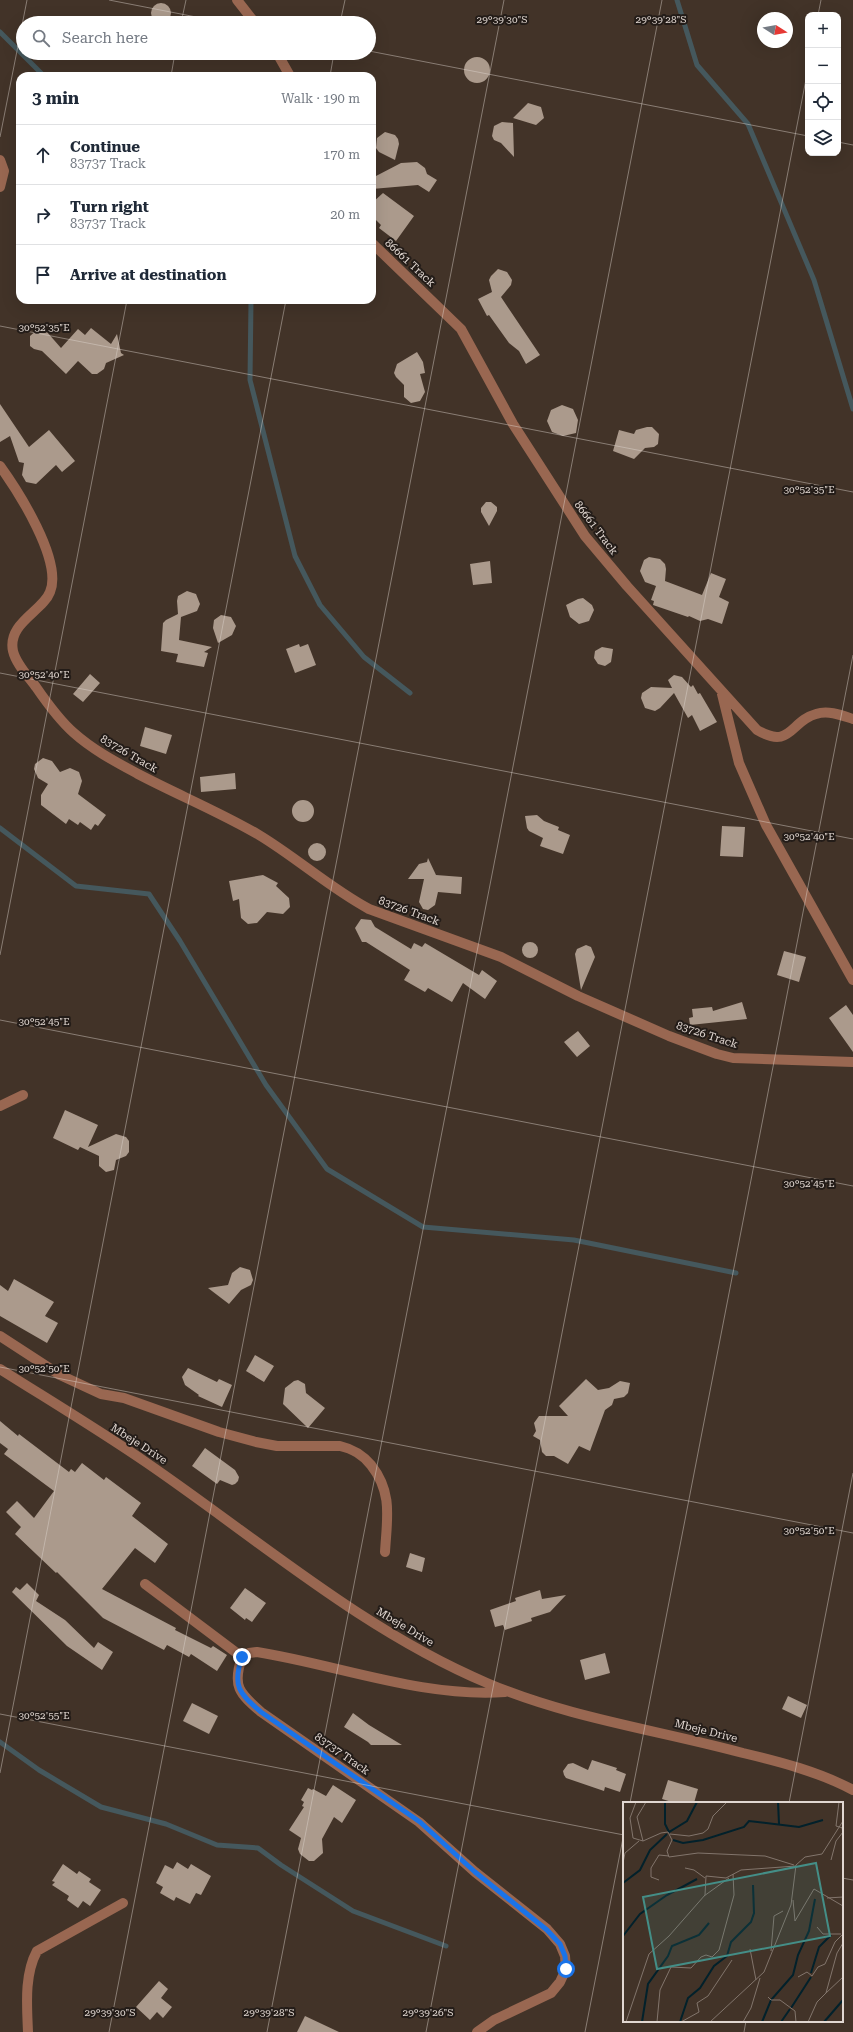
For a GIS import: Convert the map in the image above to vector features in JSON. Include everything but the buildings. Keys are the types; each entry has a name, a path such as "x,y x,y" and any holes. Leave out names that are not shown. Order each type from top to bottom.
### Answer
{"street":[{"path":"237,0 250,16"},
{"path":"281,60 288,72"},
{"path":"0,160 4,171 0,187"},
{"name":"86661 Track","path":"376,247 461,329 513,424 585,536 721,692 757,730 767,736 777,738 785,735 815,714 827,712 853,718"},
{"name":"83726 Track","path":"0,466 18,490 39,531 49,559 53,576 53,584 50,594 44,602 27,616 14,638 13,650 16,660 61,720 88,744 113,761 260,836 351,899 369,909 501,958 578,996 669,1036 717,1054 733,1058 853,1062"},
{"path":"721,692 727,721 739,764 766,825 853,980"},
{"path":"0,1106 23,1095"},
{"path":"0,1336 60,1375 101,1394 124,1398 219,1432 277,1446 340,1446 350,1448 358,1453 378,1475 384,1485 387,1516 385,1552"},
{"name":"Mbeje Drive","path":"0,1369 146,1462 299,1572 367,1618 460,1672 554,1708 699,1741 786,1764 821,1775 853,1790"},
{"path":"145,1584 242,1657 249,1653 271,1654 374,1677 462,1693 507,1691"},
{"name":"83737 Track","path":"242,1657 237,1681 239,1690 261,1712 420,1822 475,1872 547,1930 560,1944 565,1956 566,1969 560,1982 551,1993 494,2020 477,2032"},
{"path":"28,2032 27,2002 29,1978 31,1965 37,1951 123,1903"}],"waterway":[{"path":"677,0 697,65 748,124 814,280 853,409"},
{"path":"0,32 16,48"},
{"path":"28,60 40,72"},
{"path":"251,304 250,380 295,556 320,605 364,657 410,693"},
{"path":"0,828 76,886 149,894 180,941 266,1085 327,1169 423,1227 574,1240 736,1273"},
{"path":"0,1742 39,1770 101,1807 166,1824 217,1845 258,1848 281,1865 353,1911 446,1946"}],"route":[{"path":"242,1657 238,1670 237,1681 239,1690 246,1698 261,1712 357,1780 420,1822 475,1872 547,1930 560,1944 565,1956 566,1969"}]}
